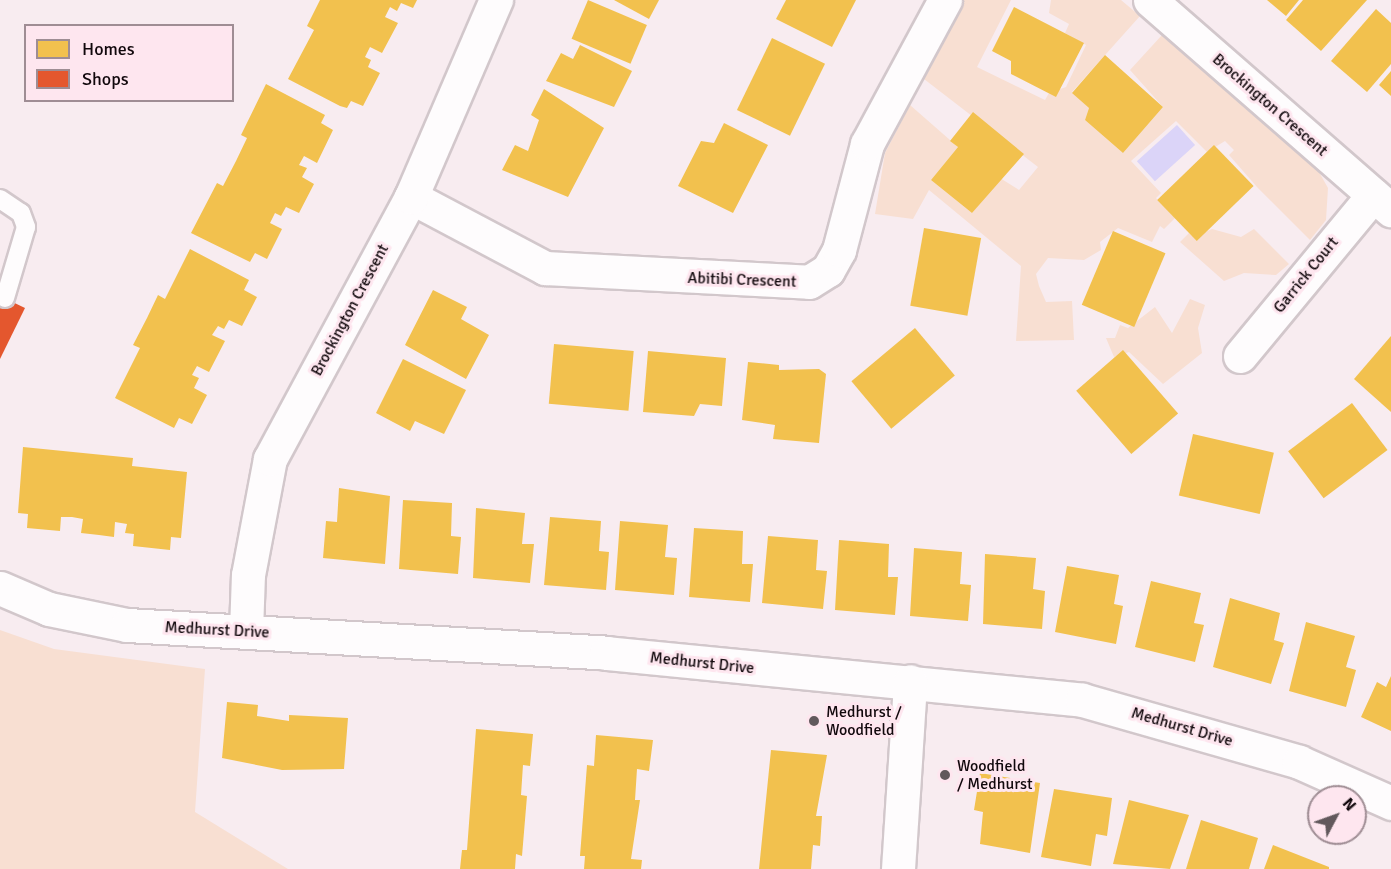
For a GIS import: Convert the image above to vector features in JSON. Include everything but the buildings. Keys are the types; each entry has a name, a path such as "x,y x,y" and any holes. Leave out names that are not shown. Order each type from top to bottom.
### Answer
{"street":[{"name":"Brockington Crescent","path":"246,631 248,575 270,459 411,197 496,0"},
{"name":"Abitibi Crescent","path":"411,197 545,268 809,282 828,270 838,250 867,144 945,0"},
{"name":"Brockington Crescent","path":"1150,0 1382,203"},
{"name":"Garrick Court","path":"1240,356 1382,203"},
{"name":"Medhurst Drive","path":"0,588 50,609 127,625 606,653 842,679 910,681 1082,700 1153,716 1299,762 1391,803"},
{"path":"898,869 910,681"}],"lane":[{"path":"0,199 21,213 26,227 5,298"}],"shaded area":[{"path":"963,0 1011,0 977,67 1045,100 1049,93 1066,87 1086,45 1065,33 1069,24 1049,13 1051,0 1121,0 1140,16 1072,92 1089,108 1085,120 1123,153 1163,107 1130,70 1162,35 1319,172 1328,188 1326,220 1310,240 1257,187 1229,155 1234,150 1225,141 1207,152 1176,121 1131,161 1161,193 1156,198 1175,218 1164,229 1160,226 1152,242 1118,228 1100,242 1101,250 1084,260 1048,258 1036,274 1039,286 1046,302 1072,301 1074,340 1016,341 1021,266 929,190 913,219 875,214 885,153 910,105 958,147 931,180 972,213 1000,178 1019,190 1038,167 924,79"},
{"path":"1177,125 1195,145 1155,181 1137,161"},
{"path":"1212,229 1241,237 1254,229 1289,264 1276,275 1244,273 1224,281 1180,242 1189,233 1194,237"},
{"path":"1190,299 1205,305 1198,328 1202,353 1163,384 1129,352 1114,357 1106,338 1115,338 1120,325 1128,328 1155,307 1172,333"},
{"path":"0,630 54,649 205,669 195,812 288,869 0,869"}],"place":[{"name":"Medhurst / Woodfield","path":"814,721"},
{"name":"Woodfield / Medhurst","path":"945,775"}]}
